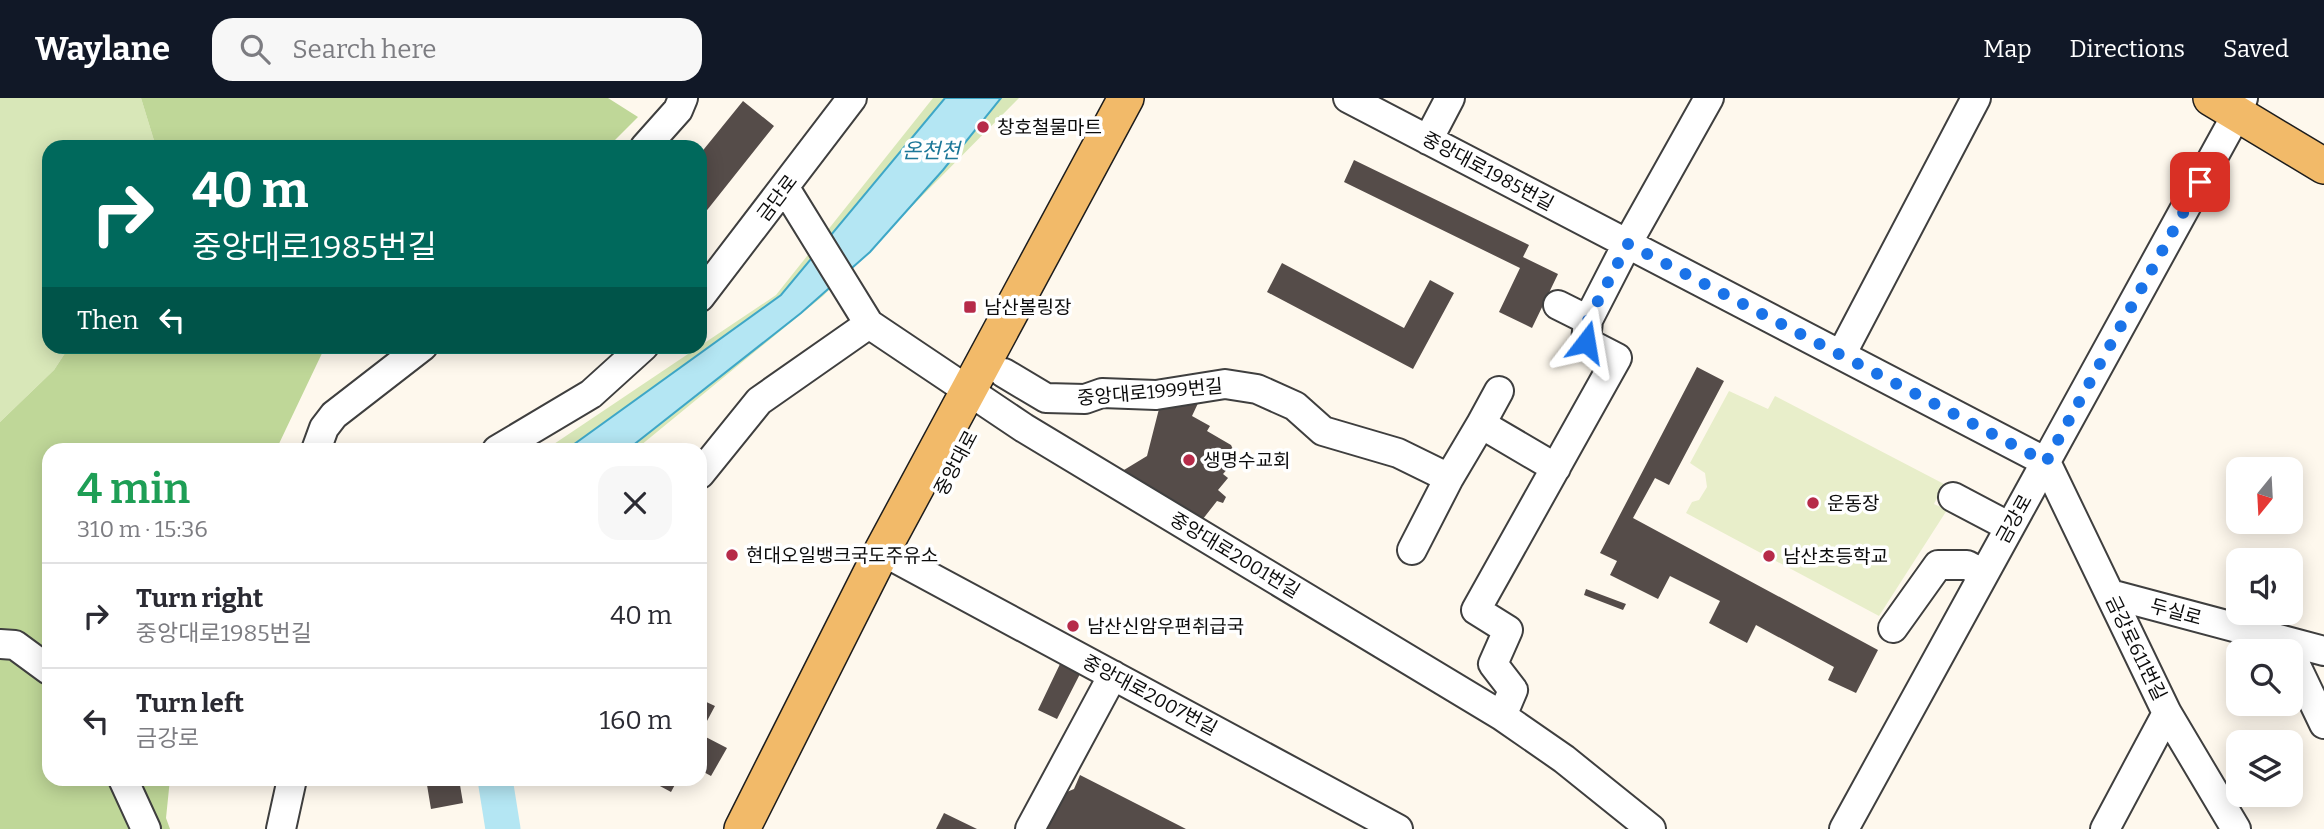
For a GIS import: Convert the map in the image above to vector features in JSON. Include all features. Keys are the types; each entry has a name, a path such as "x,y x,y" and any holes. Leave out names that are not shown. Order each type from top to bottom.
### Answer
{"main road":[{"name":"중앙대로","path":"987,388 1126,98"},
{"name":"중앙대로","path":"742,829 1149,98"},
{"path":"2231,103 2324,166"},
{"name":"중앙대로","path":"765,829 892,557"}],"street":[{"path":"651,140 678,110 683,98"},
{"name":"금단로","path":"707,288 852,98"},
{"name":"중앙대로1985번길","path":"1348,98 2046,462"},
{"path":"1429,140 1450,98"},
{"path":"1502,716 1513,690 1493,664 1508,630 1476,610 1617,358 1586,342 1588,320 1709,98"},
{"path":"1841,355 1976,98"},
{"name":"금강로","path":"1844,829 2046,462 2231,103"},
{"path":"785,188 869,324 987,388"},
{"path":"1558,305 1588,320"},
{"path":"707,465 759,401 869,324"},
{"path":"319,443 324,428 334,415 413,354"},
{"path":"509,443 591,394 635,354"},
{"name":"중앙대로1999번길","path":"987,388 1046,398 1085,399 1102,393 1156,395 1225,384 1257,389 1295,406 1323,431 1398,453 1449,478"},
{"name":"중앙대로2001번길","path":"987,388 1024,428 1502,716 1564,759 1651,829"},
{"path":"1412,550 1449,478 1499,391"},
{"path":"1481,424 1556,468"},
{"name":"금강로611번길","path":"2046,462 2167,713 2236,829"},
{"path":"1953,498 2010,527"},
{"name":"중앙대로2007번길","path":"892,557 1398,829"},
{"path":"1893,628 1938,565 1967,565 1984,574"},
{"name":"두실로","path":"2110,594 2256,639"},
{"path":"0,643 15,645 42,665"},
{"name":"두실로","path":"2303,650 2324,651"},
{"path":"1030,829 1113,675"},
{"path":"2303,680 2324,724"},
{"path":"2105,829 2167,713"},
{"path":"126,786 146,829"},
{"path":"281,829 290,786"}],"green space":[{"path":"0,98 141,98 154,140 42,140 42,354 64,354 54,370 0,422"},
{"path":"141,98 608,98 638,117 615,140 154,140"},
{"name":"온천천","path":"933,98 1019,98 823,296 644,443 555,443 688,354 707,354 707,341 776,295"},
{"path":"64,354 322,354 279,443 42,443 42,786 169,786 166,818 170,829 0,829 0,422 54,370"},
{"name":"운동장","path":"1729,391 1768,409 1775,396 1944,484 1934,504 1947,510 1879,616 1686,513 1692,502 1699,500 1707,487 1705,473 1690,463"}],"water":[{"name":"온천천","path":"945,98 1001,98 943,170 870,252 801,313 636,443 576,443 699,354 707,354 707,348 781,295"}],"building":[{"path":"743,101 774,126 707,210 707,145"},
{"path":"1354,160 1529,245 1523,257 1558,274 1532,328 1499,312 1520,268 1344,182"},
{"path":"1282,263 1404,328 1430,280 1454,293 1413,369 1267,292"},
{"path":"1697,367 1724,381 1669,485 1655,478 1633,518 1878,650 1856,693 1828,680 1834,667 1756,625 1747,643 1709,623 1720,601 1670,576 1658,599 1610,575 1617,561 1600,553"},
{"name":"생명수교회","path":"1200,399 1192,416 1210,426 1207,431 1231,445 1237,458 1223,474 1228,478 1218,490 1226,497 1223,503 1217,501 1199,524 1119,473 1147,456 1161,401"},
{"path":"1586,589 1626,604 1623,610 1584,595"},
{"path":"1060,664 1080,674 1057,719 1038,710"},
{"path":"707,702 715,706 707,721"},
{"path":"707,738 727,748 711,776 707,774"},
{"path":"1080,775 1186,829 1040,829 1057,796 1074,789"},
{"path":"427,786 460,786 463,803 431,809"},
{"path":"660,786 674,786 671,792"},
{"path":"944,813 977,829 936,829"}],"waterway":[{"name":"온천천","path":"496,786 503,829"}],"place":[{"name":"창호철물마트","path":"983,127"},
{"name":"남산볼링장","path":"970,307"},
{"name":"생명수교회","path":"1189,460"},
{"name":"운동장","path":"1813,503"},
{"name":"현대오일뱅크국도주유소","path":"732,555"},
{"name":"남산초등학교","path":"1769,556"},
{"name":"남산신암우편취급국","path":"1073,626"}],"route":[{"path":"1586,342 1588,320 1628,244 2046,462 2200,182"}]}
